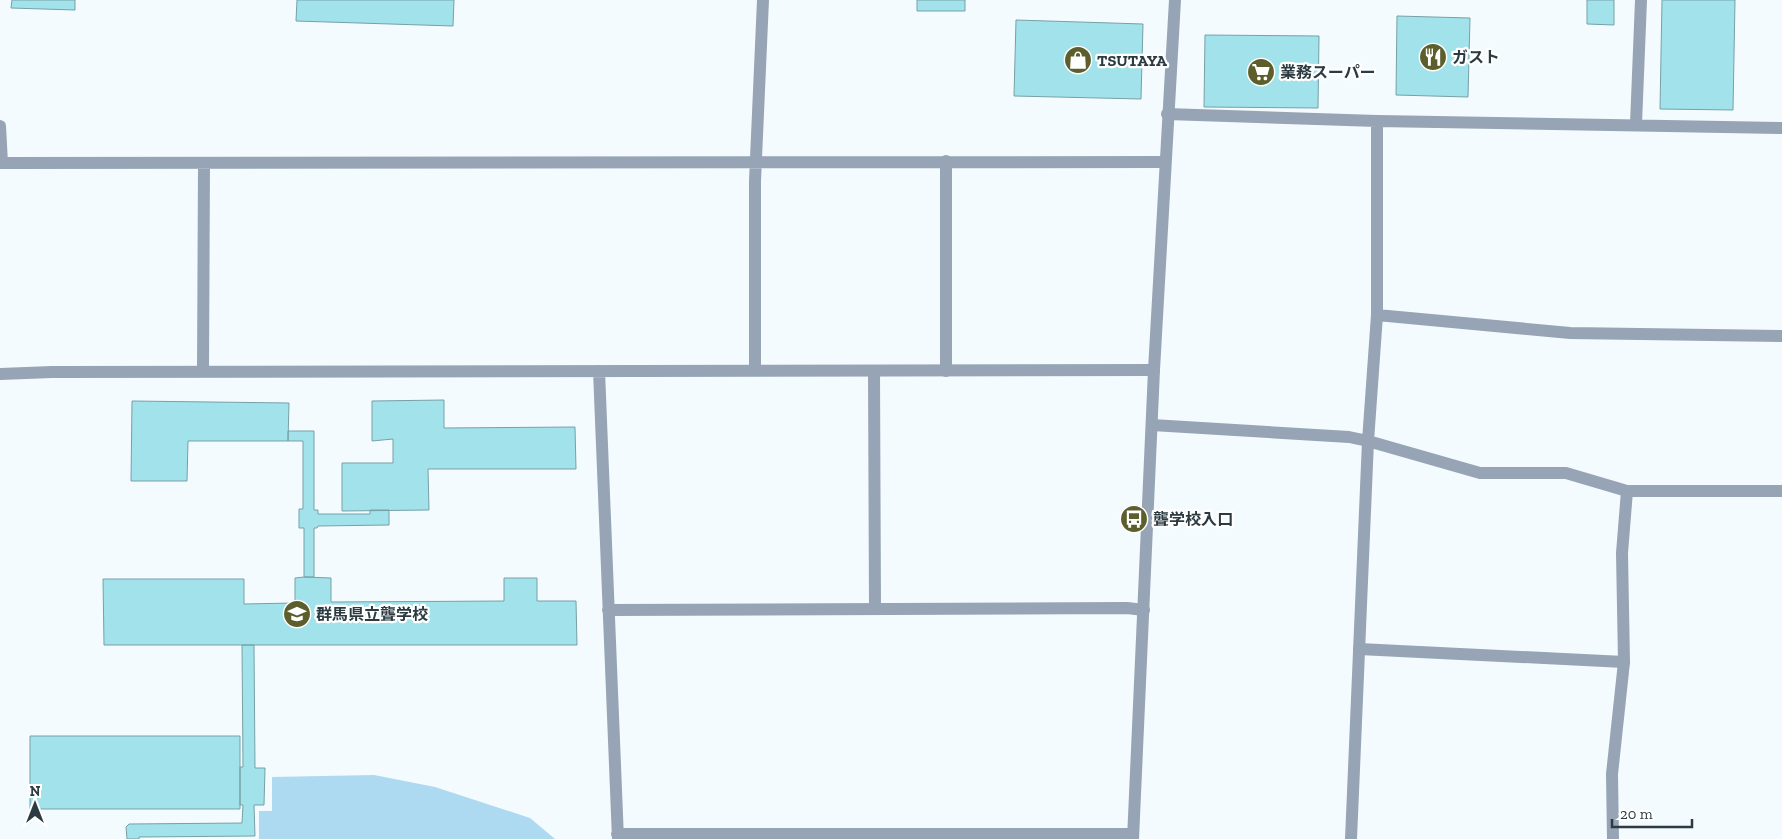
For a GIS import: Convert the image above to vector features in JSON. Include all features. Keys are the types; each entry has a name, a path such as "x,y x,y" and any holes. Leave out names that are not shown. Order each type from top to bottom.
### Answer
{"street":[{"path":"755,370 755,180 763,0"},
{"path":"599,372 617,836 1133,836 1154,370 1167,114 1175,0"},
{"path":"1636,124 1642,0"},
{"path":"1167,114 1377,121 1782,128"},
{"path":"1355,839 1359,649 1368,441 1377,315 1377,121"},
{"path":"0,126 1,163 1165,162"},
{"path":"946,161 946,371"},
{"path":"202,372 204,163"},
{"path":"1377,315 1570,333 1782,336"},
{"path":"874,370 874,609"},
{"path":"0,374 1154,370"},
{"path":"1152,425 1339,437 1368,441 1480,473 1566,473 1627,491 1782,491"},
{"path":"1613,839 1612,774 1624,662 1622,553 1627,491"},
{"path":"608,610 1127,608 1144,610"},
{"path":"1359,649 1624,662"}],"shaded area":[{"path":"374,775 435,787 530,818 555,839 259,839 259,811 272,811 272,777"}],"building":[{"path":"12,0 75,0 75,10 11,8"},
{"path":"297,0 454,0 453,26 296,21"},
{"path":"917,0 965,0 965,11 917,11"},
{"path":"1587,0 1614,0 1614,25 1587,24"},
{"path":"1662,0 1735,0 1733,110 1660,109"},
{"name":"ガスト","path":"1397,16 1470,18 1468,97 1396,95"},
{"name":"TSUTAYA","path":"1016,20 1143,24 1141,99 1014,96"},
{"name":"業務スーパー","path":"1205,35 1319,36 1318,108 1204,107"},
{"path":"444,400 444,428 575,427 576,469 428,469 429,510 342,511 342,463 393,463 393,439 372,441 372,401"},
{"path":"132,401 289,403 288,441 188,441 187,481 131,481"},
{"path":"288,431 314,431 314,510 318,510 318,514 370,514 370,510 389,510 389,525 318,526 314,528 314,577 304,577 304,528 299,528 299,509 303,509 303,441 288,441"},
{"path":"295,578 331,578 331,602 504,601 504,578 537,578 537,601 576,601 577,645 104,645 103,579 244,579 244,604 295,603"},
{"path":"242,645 254,645 255,768 265,768 264,805 254,805 255,836 139,837 139,839 127,839 126,827 129,824 242,823 243,805 240,805 240,767 243,767"},
{"path":"30,736 240,736 240,809 30,809"}],"place":[{"name":"ガスト","path":"1433,57"},
{"name":"TSUTAYA","path":"1078,60"},
{"name":"業務スーパー","path":"1261,72"},
{"name":"聾学校入口","path":"1134,519"},
{"name":"群馬県立聾学校","path":"297,614"}]}
